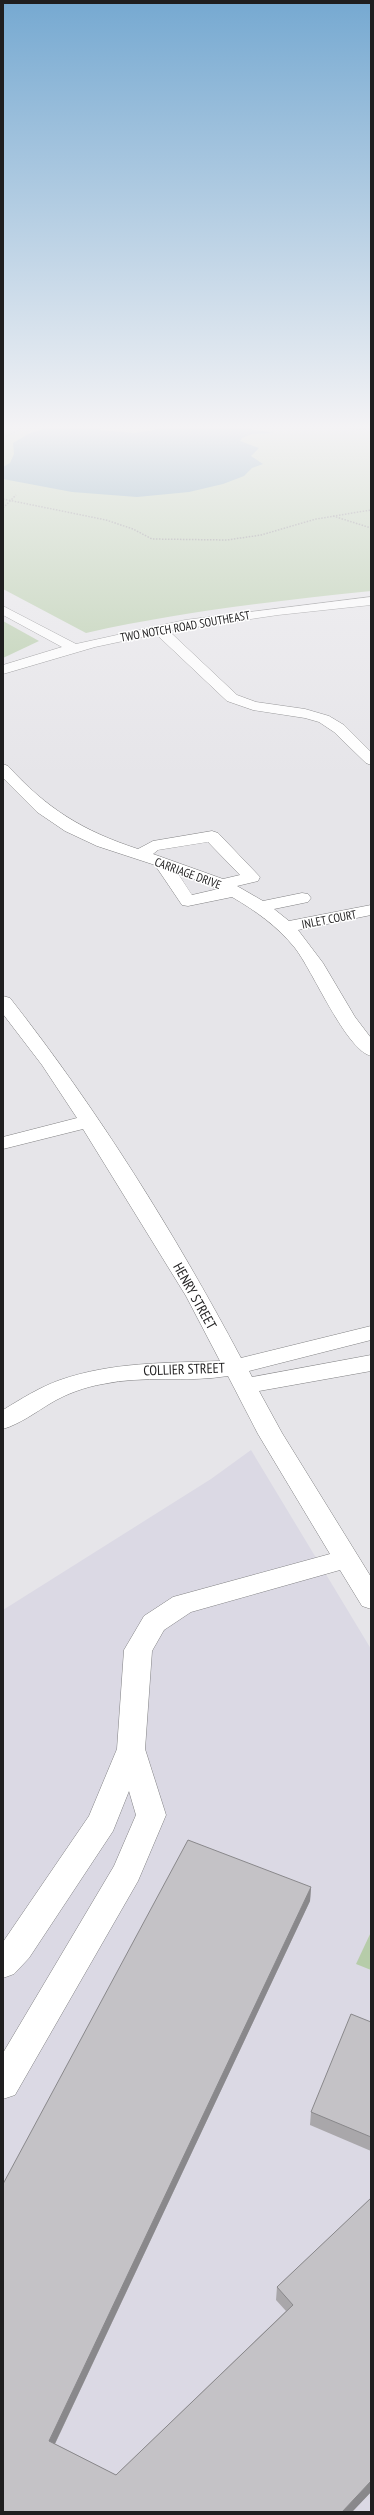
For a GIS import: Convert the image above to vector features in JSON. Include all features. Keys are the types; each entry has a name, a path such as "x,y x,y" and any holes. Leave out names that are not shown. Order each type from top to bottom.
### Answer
{"street":[{"name":"TWO NOTCH ROAD SOUTHEAST","path":"3,670 74,648 159,629 243,615 371,601"},
{"path":"3,610 74,648"},
{"path":"159,629 232,698 243,704 266,710 316,716 331,723 371,760"},
{"name":"CARRIAGE DRIVE","path":"3,769 55,818 88,837 227,888 260,907 286,927 311,956 345,1018 371,1050"},
{"path":"140,856 153,846 212,836 252,877 227,888 188,901 162,863"},
{"path":"260,907 302,898"},
{"name":"INLET COURT","path":"286,927 371,910"},
{"name":"HENRY STREET","path":"3,1002 50,1062 89,1121 197,1296 270,1434 371,1599"},
{"path":"3,1144 89,1121"},
{"name":"COLLIER STREET","path":"239,1376 371,1333"},
{"name":"COLLIER STREET","path":"3,1421 45,1396 89,1379 138,1371 226,1369 239,1376 371,1363"},
{"path":"3,1964 18,1948 102,1822 130,1749 138,1650 154,1623 182,1604 346,1559"},
{"path":"3,2084 127,1872 151,1815 130,1749"}],"shaded area":[{"path":"251,1450 371,1649 371,2512 3,2512 3,1610 211,1479"}],"green space":[{"path":"3,542 371,542 371,591 192,613 86,633 3,589"},
{"path":"3,621 39,641 3,658"},
{"path":"371,1932 371,1970 356,1964"}],"building":[{"path":"188,1840 311,1887 49,2441 116,2475 293,2305 277,2287 371,2198 371,2481 342,2512 3,2512 3,2184"},
{"path":"351,2014 371,2022 371,2137 311,2112"}]}
